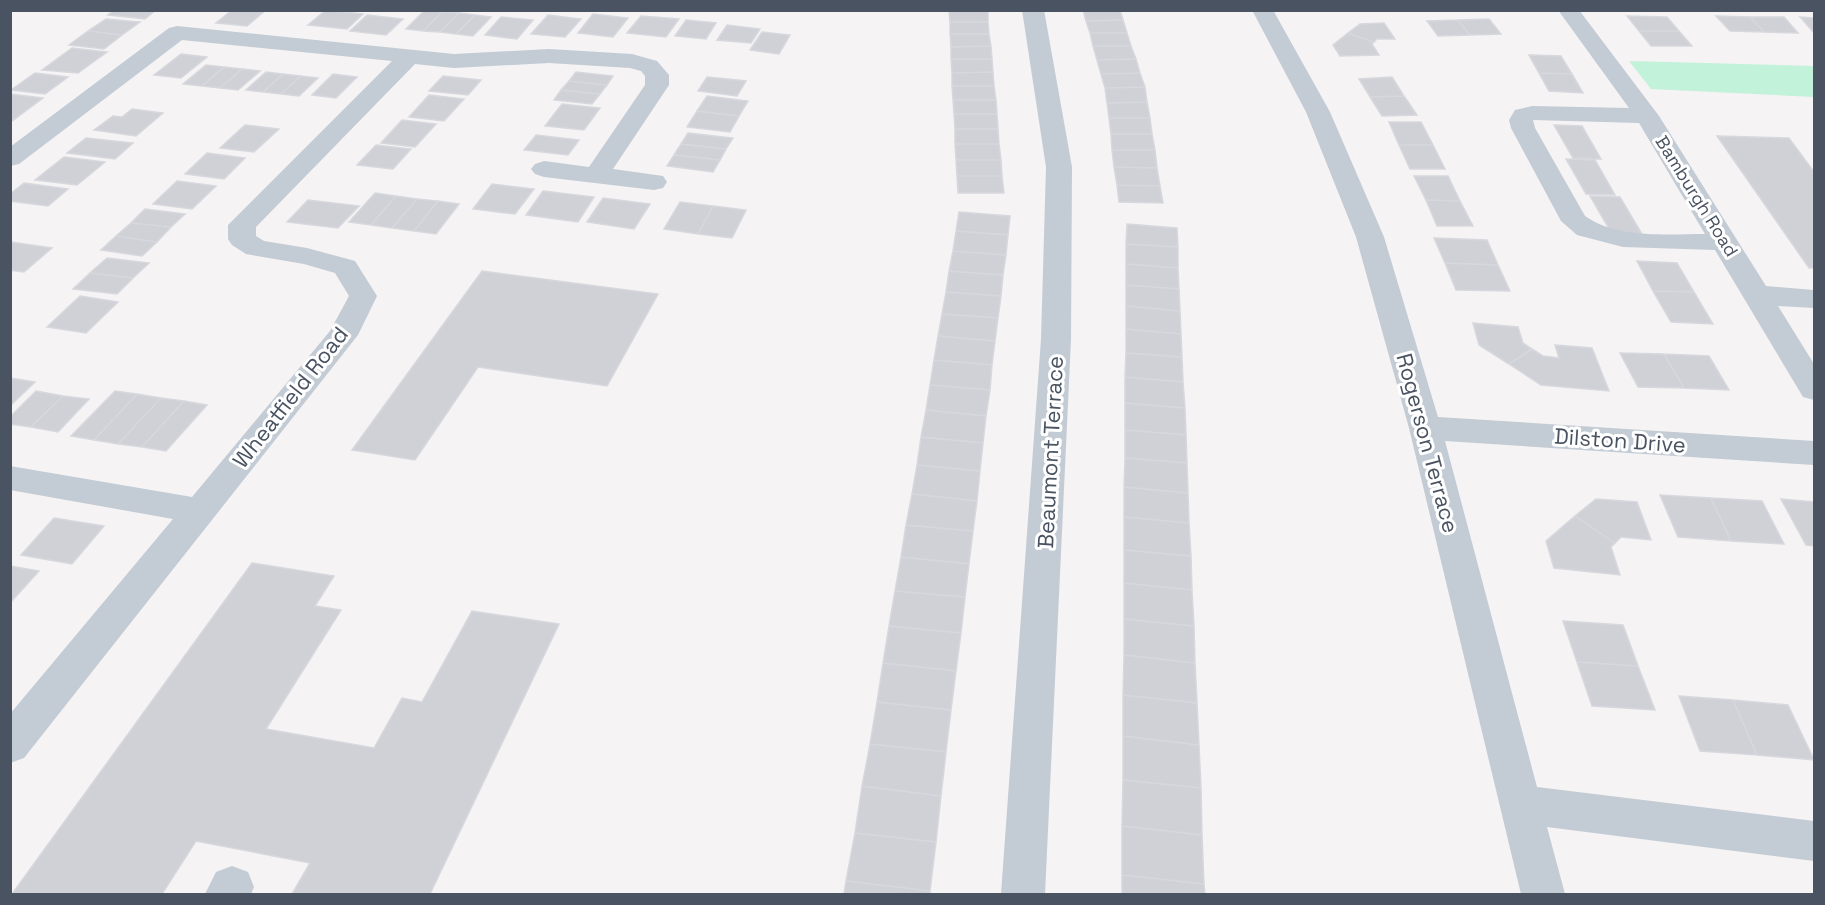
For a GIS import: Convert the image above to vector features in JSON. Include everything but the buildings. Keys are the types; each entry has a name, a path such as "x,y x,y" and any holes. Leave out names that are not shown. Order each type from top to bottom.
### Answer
{"street":[{"name":"Beaumont Terrace","path":"1023,894 1056,339 1059,188 1059,167 1034,10"},
{"name":"Rogerson Terrace","path":"1262,10 1318,112 1370,237 1425,428 1543,894"},
{"name":"Bamburgh Road","path":"1568,10 1647,116 1815,389"},
{"path":"10,159 198,16"},
{"path":"177,33 454,61 549,56 632,62 650,66 657,75 657,85 596,175"},
{"name":"Wheatfield Road","path":"10,745 343,335 363,296 345,267 307,256 256,248 242,239 242,225 409,57"},
{"path":"1647,116 1532,113 1524,115 1521,120 1523,129 1568,211 1582,230 1612,239 1725,242"},
{"path":"544,169 654,182"},
{"path":"1758,295 1815,299"},
{"name":"Dilston Drive","path":"1425,428 1815,453"},
{"path":"10,478 200,511"},
{"path":"1520,804 1815,841"}],"green space":[{"path":"1629,61 1814,66 1814,97 1651,89"}]}
